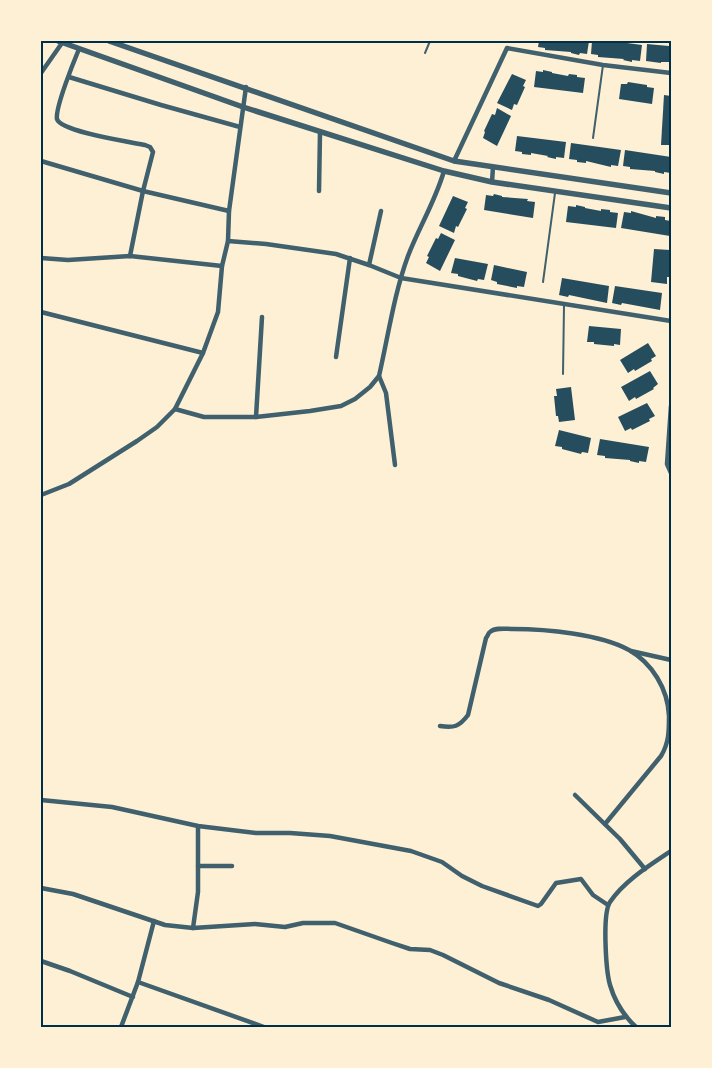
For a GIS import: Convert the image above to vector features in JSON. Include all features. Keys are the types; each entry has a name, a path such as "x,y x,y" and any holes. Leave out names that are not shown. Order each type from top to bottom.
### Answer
{"street":[{"path":"109,41 246,87 454,161 671,193"},
{"path":"454,161 510,41"},
{"path":"41,73 60,42 243,107 444,171 492,182 671,208"},
{"path":"507,48 603,65 671,73"},
{"path":"79,49 57,118 59,122 75,131 150,147 153,152 130,256"},
{"path":"69,77 161,105 240,126"},
{"path":"41,495 69,484 137,441 157,427 175,409 203,353 218,312 222,266 228,241 228,211 246,87"},
{"path":"319,191 320,132"},
{"path":"41,162 143,191 228,211"},
{"path":"492,182 493,167"},
{"path":"175,409 204,417 256,417 341,406 370,387 379,376 401,278 408,256 437,194 444,171"},
{"path":"369,265 381,211"},
{"path":"228,241 266,244 336,254 401,278 671,321"},
{"path":"41,258 68,260 130,256 222,266"},
{"path":"336,357 350,258"},
{"path":"41,312 203,353"},
{"path":"256,417 262,317"},
{"path":"379,376 386,393 394,465"},
{"path":"671,406 667,464 671,474"},
{"path":"440,726 452,728 463,723 468,715 486,638 490,632 496,629 536,629 569,633 671,660"},
{"path":"605,824 661,756 666,749 670,734 670,710 664,689 648,665 629,650"},
{"path":"575,795 620,839 645,869"},
{"path":"41,800 112,807 198,826 256,833 330,836 411,851 442,862 462,876 482,886 538,906 556,883 581,879 593,895 608,905"},
{"path":"193,928 198,892 198,826"},
{"path":"636,1027 625,1017 609,984 605,918 608,905 621,889 671,851"},
{"path":"198,866 232,866"},
{"path":"41,888 73,894 164,925 193,928 255,924 285,927 303,923 335,923 392,944 430,950 444,955 500,983 549,1000 598,1022 625,1017"},
{"path":"121,1027 138,982 154,921"},
{"path":"41,961 133,997"},
{"path":"138,982 264,1027"}],"lane":[{"path":"425,53 430,41"},
{"path":"593,138 603,65"},
{"path":"542,282 555,190"},
{"path":"563,374 564,304"}],"building":[{"path":"539,41 589,41 587,54 580,53 579,55 571,52 545,50 545,48 538,47"},
{"path":"592,41 612,41 642,45 640,61 632,60 632,62 624,59 598,57 598,55 591,54"},
{"path":"669,41 671,41 671,62 646,61 647,44 669,46"},
{"path":"543,70 585,78 583,93 534,87 536,71 543,72"},
{"path":"512,74 526,80 517,105 514,104 512,110 497,103"},
{"path":"628,82 654,88 652,104 619,99 621,84 627,84"},
{"path":"664,95 671,96 671,145 661,145"},
{"path":"497,108 511,116 497,146 483,138 484,131 492,114 495,115"},
{"path":"517,136 566,142 564,158 556,157 556,159 531,153 531,155 522,154 522,152 515,151"},
{"path":"571,143 621,150 618,166 611,165 611,167 569,159"},
{"path":"625,150 671,157 671,173 664,172 664,174 655,171 630,169 630,167 623,166"},
{"path":"494,194 502,197 528,199 527,201 535,202 533,218 484,210 486,195 493,196"},
{"path":"453,196 468,202 465,208 467,209 458,227 456,226 454,233 439,226"},
{"path":"576,205 618,213 616,228 566,222 568,206 576,207"},
{"path":"631,211 656,218 656,216 665,217 665,220 671,221 670,236 621,228 624,212 631,213"},
{"path":"441,233 455,240 440,271 426,263 429,257 427,256 436,238 438,239"},
{"path":"654,249 670,250 671,262 667,284 651,282"},
{"path":"455,258 488,264 484,280 478,279 477,281 451,273"},
{"path":"494,265 527,272 524,287 517,286 517,288 497,284 497,282 491,280"},
{"path":"562,278 609,286 607,303 569,295 568,297 559,295"},
{"path":"615,286 662,293 660,310 612,303"},
{"path":"589,326 621,329 620,345 614,344 614,346 587,342"},
{"path":"648,343 656,356 651,359 652,361 628,373 620,360"},
{"path":"650,371 658,384 654,389 629,401 621,387"},
{"path":"571,387 575,420 559,422 558,416 556,416 554,396 557,396 556,389"},
{"path":"647,403 655,416 649,419 650,421 632,430 631,428 625,431 618,417"},
{"path":"559,430 591,438 588,453 582,452 581,454 555,446"},
{"path":"600,439 649,447 646,462 639,461 639,463 597,455"}]}
